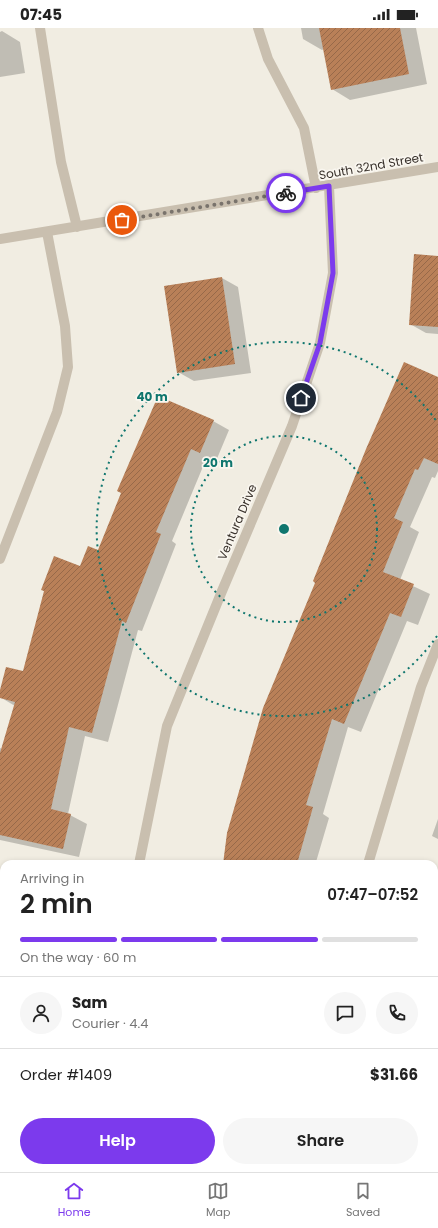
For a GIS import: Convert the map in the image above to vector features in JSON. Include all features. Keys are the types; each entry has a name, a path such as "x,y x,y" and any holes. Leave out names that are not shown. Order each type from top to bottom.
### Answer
{"street":[{"path":"40,28 61,162 77,227"},
{"path":"258,28 268,59 304,128 316,188"},
{"name":"South 32nd Street","path":"0,239 438,167"},
{"name":"Ventura Drive","path":"140,860 167,726 292,426 320,343 333,273 329,186"},
{"path":"0,559 57,412 68,367 65,326 47,232"},
{"path":"369,860 421,687 438,644"}],"building":[{"path":"319,28 400,28 409,74 331,90"},
{"path":"414,254 438,256 438,327 409,325"},
{"path":"222,277 235,364 177,373 164,286"},
{"path":"404,362 438,377 438,464 424,458 418,470 415,469 394,518 403,522 383,572 414,584 401,617 390,613 344,724 332,719 306,805 313,807 298,860 224,860 227,833 263,708 315,583 313,581 366,449"},
{"path":"158,396 214,420 200,453 191,449 156,532 161,534 126,623 122,621 92,733 69,727 51,809 71,814 63,849 0,835 0,753 15,702 0,698 0,690 6,667 23,671 44,591 41,590 54,556 80,566 88,546 98,550 121,493 117,491"}],"way so far":[{"path":"122,220 286,193"}],"route":[{"path":"286,193 329,186 333,273 320,343 301,398"}]}
